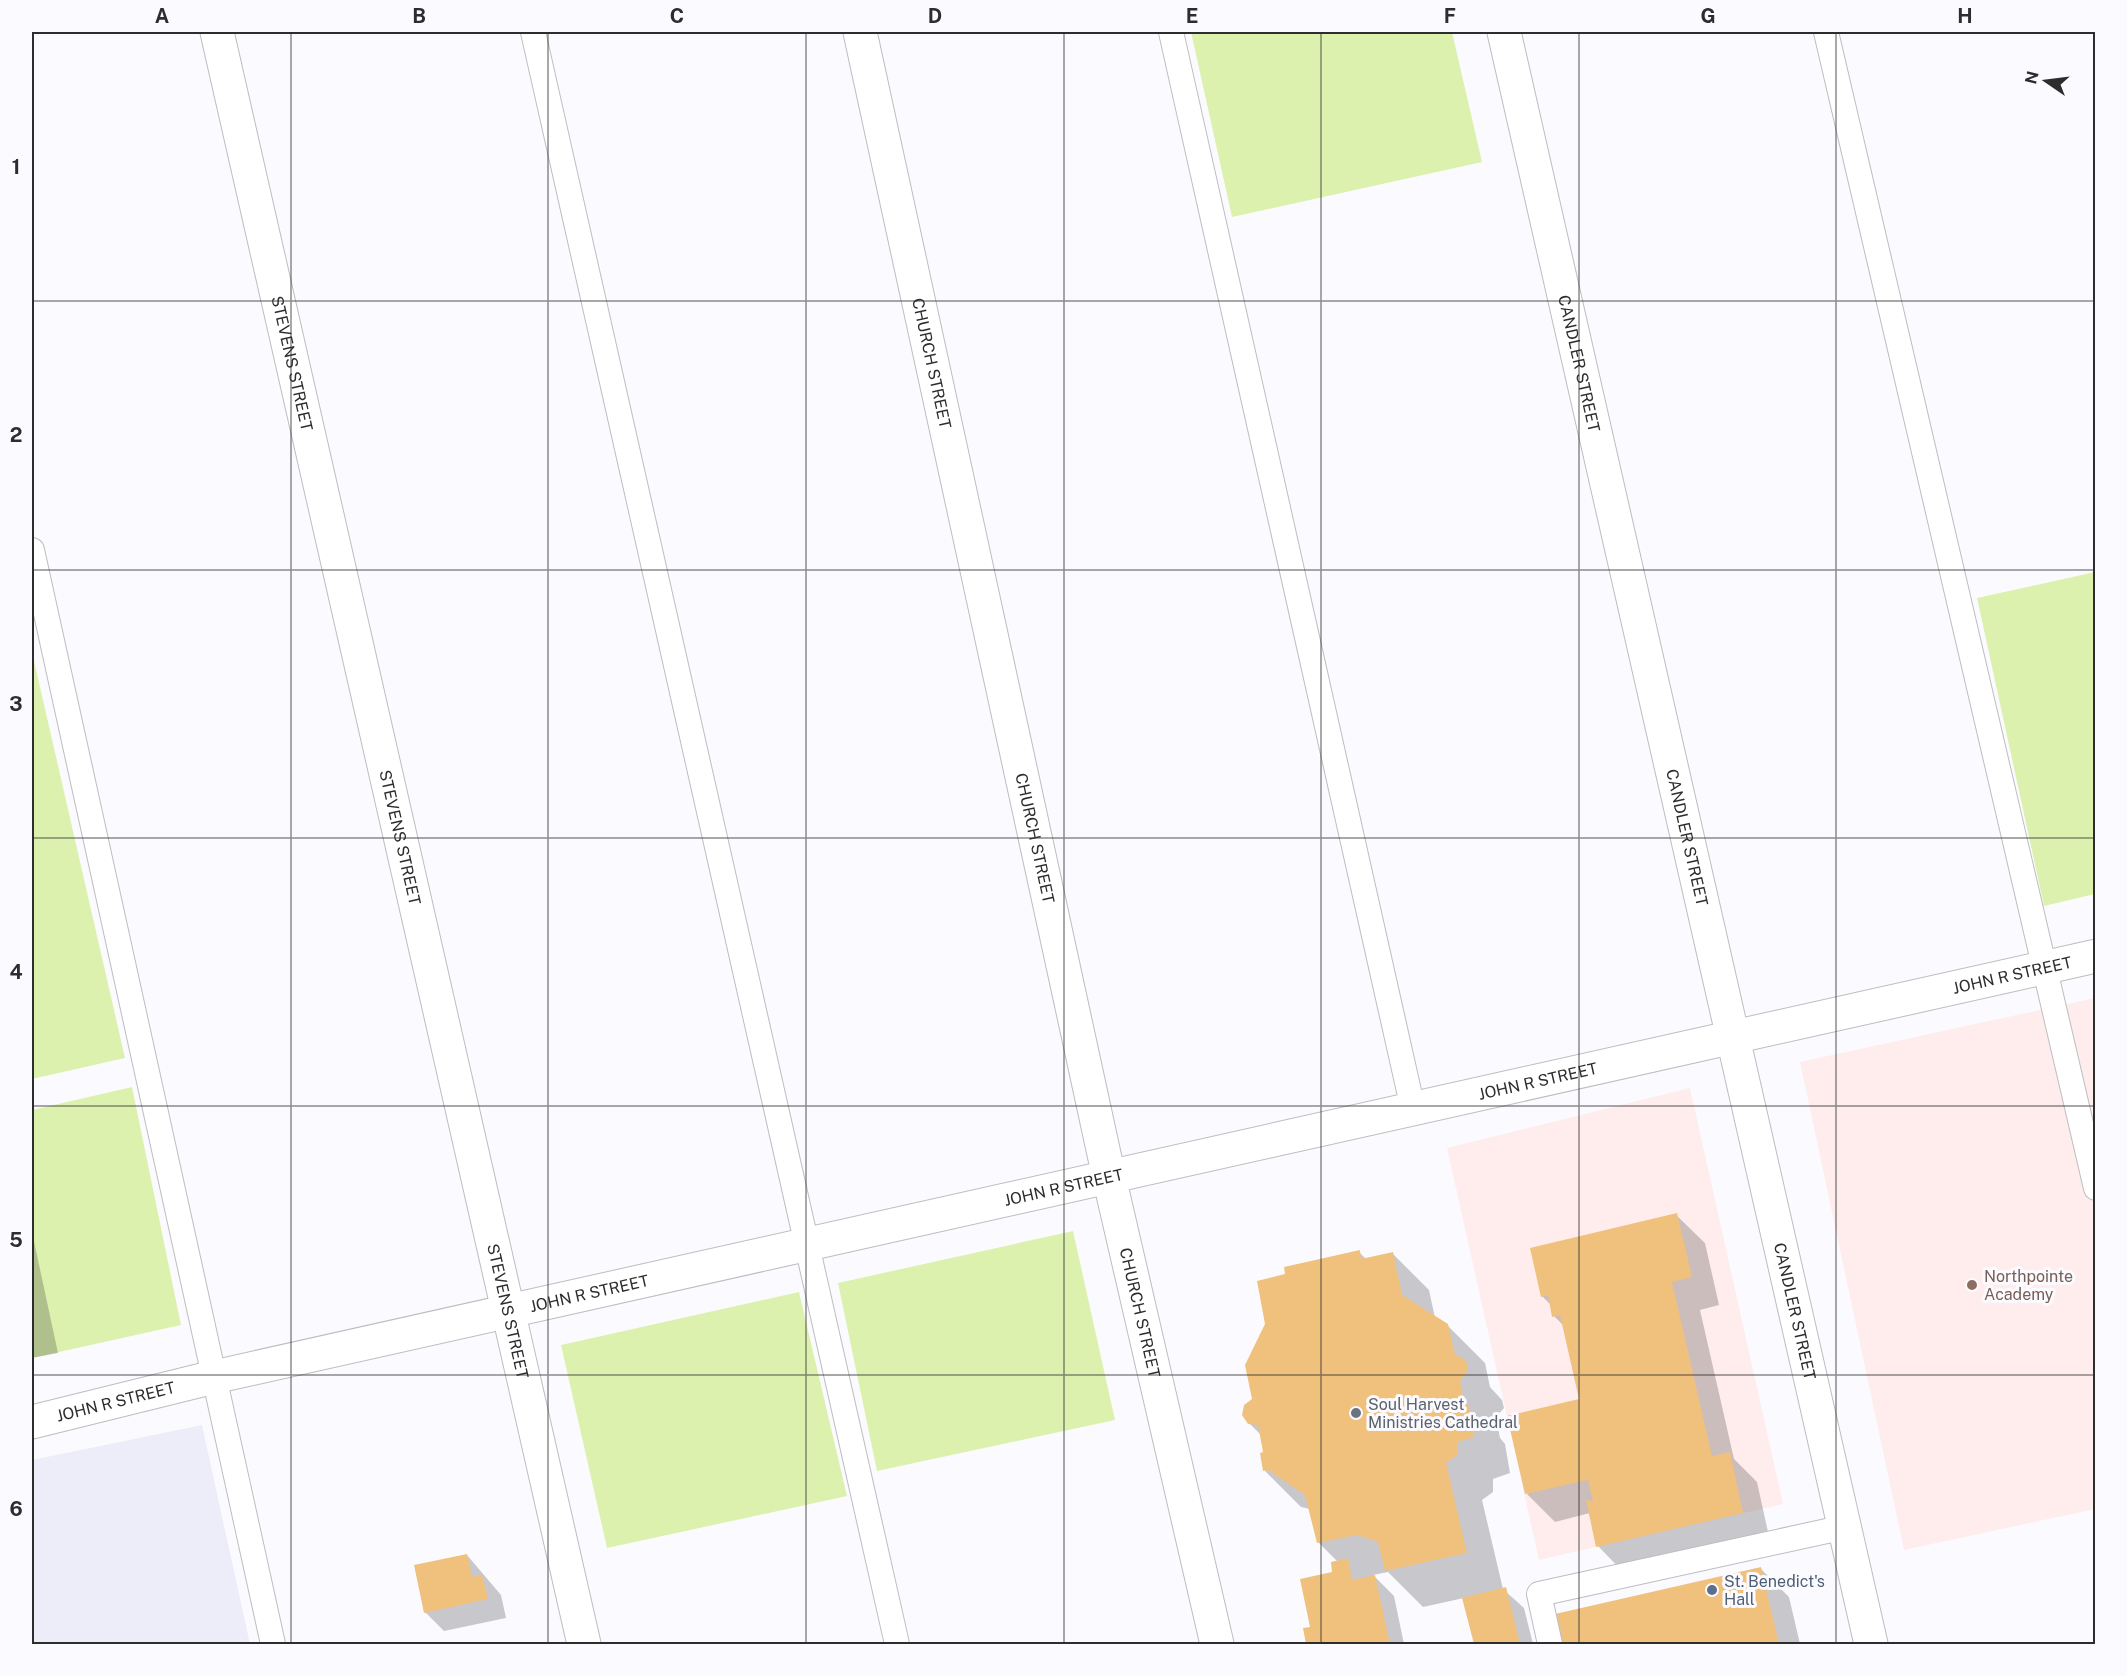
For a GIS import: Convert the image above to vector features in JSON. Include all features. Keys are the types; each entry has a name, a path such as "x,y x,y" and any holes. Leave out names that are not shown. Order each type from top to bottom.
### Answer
{"street":[{"name":"STEVENS STREET","path":"217,32 584,1644"},
{"name":"CHURCH STREET","path":"860,32 1109,1177 1217,1644"},
{"name":"CANDLER STREET","path":"1504,32 1871,1644"},
{"name":"JOHN R STREET","path":"32,1422 214,1377 2096,956"}],"lane":[{"path":"533,32 897,1644"},
{"path":"1171,32 1413,1109"},
{"path":"1826,32 2096,1188"},
{"path":"32,550 273,1644"},
{"path":"1550,1644 1539,1594 1845,1527"}],"shaded area":[{"name":"Northpointe Academy","path":"2095,998 2095,1509 1904,1550 1800,1062"},
{"path":"1690,1088 1783,1504 1539,1560 1447,1148"},
{"path":"202,1425 250,1644 32,1644 32,1460"}],"green space":[{"path":"1191,32 1452,32 1482,162 1232,217"},
{"path":"2095,572 2095,894 2044,906 1977,598"},
{"path":"32,652 125,1058 32,1079"},
{"path":"132,1087 181,1325 32,1358 32,1110"},
{"path":"1073,1231 1115,1420 877,1471 838,1283"},
{"path":"799,1292 847,1496 607,1548 561,1345"}],"building":[{"path":"1677,1213 1692,1277 1672,1282 1712,1456 1730,1452 1743,1513 1596,1547 1586,1500 1593,1501 1588,1480 1525,1494 1507,1416 1579,1399 1560,1315 1552,1317 1548,1295 1541,1297 1530,1248"},
{"name":"Soul Harvest Ministries Cathedral","path":"1360,1250 1361,1259 1393,1252 1402,1295 1448,1324 1455,1355 1463,1358 1468,1365 1466,1374 1460,1380 1464,1406 1469,1405 1474,1437 1457,1442 1457,1455 1446,1463 1467,1553 1385,1571 1378,1542 1357,1535 1317,1543 1305,1495 1268,1470 1263,1471 1260,1453 1263,1452 1258,1425 1248,1424 1242,1415 1244,1405 1252,1399 1245,1365 1265,1324 1257,1281 1285,1274 1284,1267"},
{"path":"467,1554 472,1577 482,1575 488,1599 424,1613 414,1565"},
{"path":"1348,1558 1352,1580 1375,1575 1390,1644 1306,1644 1303,1628 1310,1627 1300,1579 1332,1572 1331,1562"},
{"name":"St. Benedict's Hall","path":"1761,1567 1779,1644 1562,1644 1555,1614"},
{"path":"1506,1587 1520,1644 1474,1644 1462,1598"}],"place":[{"name":"Northpointe Academy","path":"1972,1285"},
{"name":"Soul Harvest Ministries Cathedral","path":"1356,1413"},
{"name":"St. Benedict's Hall","path":"1712,1590"}]}
